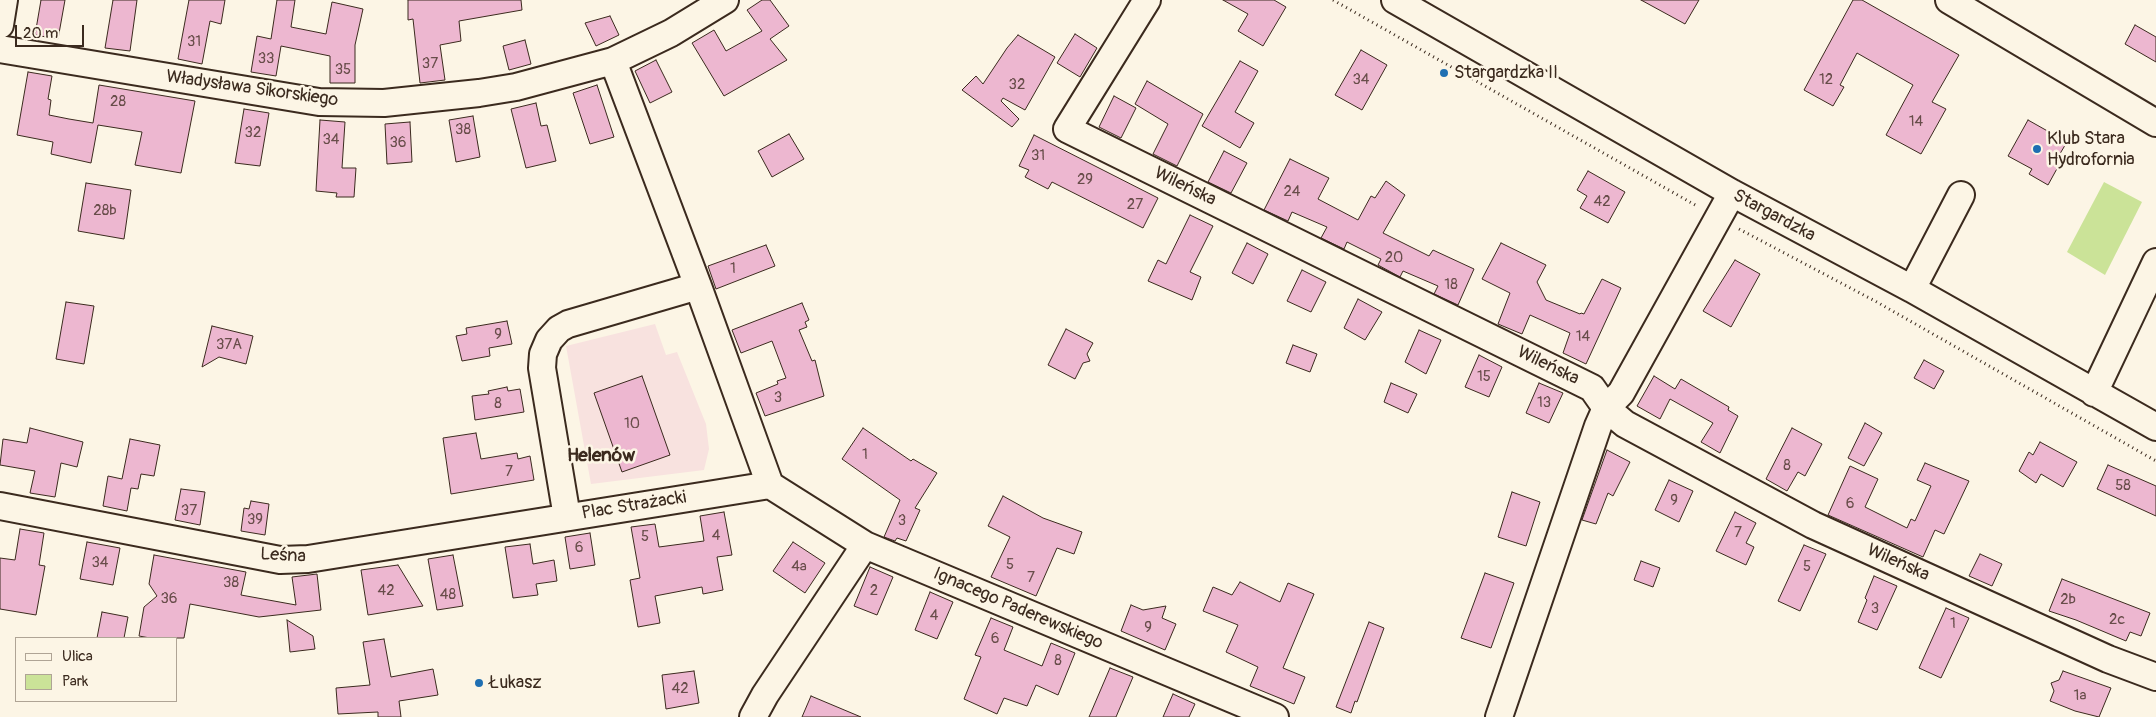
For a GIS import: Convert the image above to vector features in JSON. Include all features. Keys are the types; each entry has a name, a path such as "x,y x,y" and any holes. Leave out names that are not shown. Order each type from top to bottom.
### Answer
{"street":[{"path":"0,25 4,0"},
{"name":"Władysława Sikorskiego","path":"0,49 319,102 384,104 507,88 612,61 671,33 725,0"},
{"name":"Wileńska","path":"1147,0 1067,129 1592,388 1606,408 1625,424 1813,525 2108,659 2156,677"},
{"name":"Stargardzka","path":"1395,0 1732,194 1912,289 2156,427"},
{"path":"1949,0 2156,123"},
{"path":"612,61 698,286 770,485"},
{"path":"1499,717 1598,426 1606,408 1621,393 1732,194"},
{"path":"1912,289 1961,195"},
{"path":"2094,393 2156,262"},
{"name":"Plac Strażacki","path":"698,286 568,324 559,329 549,340 543,354 542,368 567,517 770,485"},
{"name":"Ignacego Paderewskiego","path":"770,485 865,545 1275,717"},
{"name":"Leśna","path":"0,506 280,560 308,559 567,517"},
{"path":"752,717 865,545"}],"path":[{"path":"1333,0 1719,218 1875,301 2156,461"}],"shaded area":[{"path":"655,324 666,355 677,352 706,424 709,449 704,470 591,484 566,346"}],"green space":[{"path":"2104,182 2142,202 2105,275 2067,252"}],"building":[{"path":"41,0 65,0 58,39 35,35"},
{"path":"113,0 137,0 130,51 105,48"},
{"path":"189,0 225,0 221,24 210,21 202,64 178,59"},
{"path":"277,0 295,0 291,27 326,34 332,2 363,9 355,45 355,83 330,83 330,56 281,46 276,76 251,72 257,36 271,39"},
{"path":"408,0 521,0 522,10 459,21 461,41 440,45 445,80 420,83 413,19 408,20"},
{"path":"762,0 770,0 789,26 770,39 787,60 724,96 692,43 714,30 726,51 762,31 747,10"},
{"path":"1223,0 1274,0 1286,7 1263,46 1238,31 1248,14"},
{"path":"1641,0 1699,0 1685,24"},
{"path":"1853,0 1862,0 1959,55 1932,102 1946,109 1921,154 1886,135 1913,85 1857,53 1840,85 1844,87 1833,106 1804,90"},
{"path":"610,16 619,35 596,46 585,23"},
{"path":"2135,25 2156,37 2156,62 2125,44"},
{"path":"1075,34 1097,48 1080,77 1057,63"},
{"path":"1018,35 1055,57 1025,110 1003,98 1001,101 1019,119 1012,127 962,90 976,76 983,84"},
{"path":"525,40 531,64 509,70 503,46"},
{"path":"1361,50 1387,65 1362,110 1335,95"},
{"path":"656,60 672,92 650,103 635,71"},
{"path":"1240,61 1258,71 1235,112 1254,123 1240,148 1202,126"},
{"path":"28,72 52,76 48,99 51,100 49,115 69,119 93,123 99,85 195,101 181,173 135,165 142,132 98,125 91,163 51,154 53,142 17,135"},
{"path":"1147,81 1203,114 1177,166 1153,154 1168,124 1135,104"},
{"path":"597,85 614,137 590,144 573,93"},
{"path":"1114,96 1136,108 1121,138 1099,127"},
{"path":"536,103 541,126 547,125 556,161 526,168 511,109"},
{"path":"244,109 269,113 260,166 235,163"},
{"path":"473,116 480,157 456,162 449,120"},
{"path":"320,120 345,122 342,168 356,168 354,197 336,197 337,193 316,191"},
{"name":"Klub Stara Hydrofornia","path":"2028,120 2067,142 2055,162 2059,165 2048,185 2029,174 2032,169 2008,156"},
{"path":"410,122 412,162 387,164 385,124"},
{"path":"789,134 804,159 772,177 758,151"},
{"path":"1034,135 1158,198 1143,228 1052,182 1048,189 1025,177 1029,170 1019,166"},
{"path":"1224,151 1247,163 1231,193 1208,182"},
{"path":"1290,159 1329,178 1318,199 1358,220 1371,196 1375,198 1386,181 1405,195 1383,233 1429,256 1433,250 1474,269 1458,305 1434,294 1438,286 1403,271 1400,277 1378,265 1381,259 1347,242 1344,249 1321,238 1327,227 1292,212 1288,221 1264,210"},
{"path":"1588,171 1625,192 1608,223 1580,208 1587,196 1577,190"},
{"path":"86,183 131,190 124,239 78,231"},
{"path":"1190,215 1213,226 1190,272 1201,277 1192,300 1148,281 1158,260 1166,264"},
{"path":"1247,243 1268,254 1253,284 1232,273"},
{"path":"1501,243 1546,265 1537,282 1546,300 1580,314 1584,314 1602,279 1621,288 1586,364 1563,353 1570,333 1530,315 1522,334 1498,324 1510,293 1482,279"},
{"path":"766,245 775,266 716,289 708,266"},
{"path":"1735,260 1760,274 1731,327 1703,311"},
{"path":"1302,270 1326,282 1311,312 1287,301"},
{"path":"1358,299 1382,312 1365,340 1344,328"},
{"path":"66,302 94,306 84,364 56,359"},
{"path":"802,303 809,320 805,322 807,327 799,330 812,361 815,360 824,396 765,416 756,393 778,384 777,381 786,378 772,341 741,353 732,330"},
{"path":"507,321 512,344 489,348 490,356 462,361 456,336 467,334 466,328"},
{"path":"212,326 253,336 246,364 219,357 202,367"},
{"path":"1066,329 1093,343 1087,354 1090,361 1083,363 1075,379 1048,365"},
{"path":"1419,330 1441,340 1426,374 1405,362"},
{"path":"1293,345 1317,354 1310,372 1286,363"},
{"path":"1479,355 1502,367 1489,397 1465,387"},
{"path":"1924,360 1944,371 1934,389 1914,378"},
{"path":"642,376 670,455 622,472 594,393"},
{"path":"1654,376 1675,389 1681,379 1729,407 1728,410 1738,416 1720,453 1701,442 1713,423 1670,399 1660,419 1637,406"},
{"path":"1391,383 1417,394 1408,413 1384,402"},
{"path":"1539,383 1563,393 1549,423 1526,413"},
{"path":"507,387 508,391 520,389 524,412 475,420 472,396 489,394 488,391"},
{"path":"1865,423 1882,433 1864,466 1848,458"},
{"path":"30,428 83,442 77,467 61,463 55,497 30,493 35,471 0,465 3,439 27,443"},
{"path":"863,428 911,461 913,459 937,473 915,508 920,510 906,541 897,538 895,541 884,537 900,500 842,459"},
{"path":"1792,428 1822,444 1805,476 1798,472 1787,491 1766,479"},
{"path":"476,433 481,459 517,453 518,459 530,456 534,480 451,494 443,438"},
{"path":"130,439 160,445 154,476 141,474 138,489 131,488 127,511 103,506 108,476 122,479"},
{"path":"2040,442 2077,462 2063,487 2041,474 2036,483 2019,471 2029,452 2033,455"},
{"path":"1607,450 1630,462 1613,496 1608,493 1596,524 1582,520"},
{"path":"1925,463 1969,481 1944,534 1935,530 1923,557 1828,515 1850,466 1878,479 1865,507 1907,528 1911,519 1915,521 1931,486 1917,480"},
{"path":"2108,465 2156,486 2156,516 2097,489"},
{"path":"1669,480 1693,491 1679,522 1655,510"},
{"path":"181,489 205,492 200,525 175,520"},
{"path":"1512,492 1540,502 1526,546 1498,537"},
{"path":"1003,496 1043,518 1082,532 1074,554 1057,548 1036,596 991,577 1010,537 988,526"},
{"path":"251,501 269,504 265,535 241,531 244,508 249,509"},
{"path":"724,512 732,555 717,557 723,590 703,594 702,587 655,596 660,623 638,627 630,580 640,578 631,527 655,524 659,547 704,541 700,516"},
{"path":"1735,512 1756,523 1746,543 1754,547 1746,565 1716,551"},
{"path":"20,529 44,533 39,565 45,566 36,615 0,609 0,558 15,560"},
{"path":"590,533 595,565 570,569 565,537"},
{"path":"87,542 120,548 113,585 80,579"},
{"path":"793,542 825,563 805,593 773,571"},
{"path":"530,544 533,564 554,560 557,581 536,584 538,595 513,598 505,547"},
{"path":"1804,545 1826,554 1800,611 1778,601"},
{"path":"1980,554 2002,564 1992,586 1969,576"},
{"path":"154,555 246,572 241,595 296,605 292,577 317,574 321,610 259,617 190,604 184,638 144,637 139,636 144,607 157,596 149,584"},
{"path":"453,555 463,606 437,610 428,559"},
{"path":"1641,561 1660,568 1653,587 1634,580"},
{"path":"398,565 423,606 368,615 361,570"},
{"path":"870,567 893,577 877,615 854,606"},
{"path":"1485,573 1514,583 1491,648 1461,638"},
{"path":"1874,576 1897,586 1877,630 1858,622"},
{"path":"2062,579 2150,613 2141,636 2130,632 2126,641 2049,611"},
{"path":"1240,582 1280,602 1288,583 1314,594 1283,668 1305,677 1294,704 1250,686 1258,667 1226,652 1238,625 1203,611 1213,587 1232,595"},
{"path":"930,592 953,602 937,639 915,630"},
{"path":"1131,605 1143,610 1166,606 1162,618 1176,624 1165,650 1121,631"},
{"path":"1946,608 1969,618 1941,678 1919,668"},
{"path":"102,612 128,617 124,637 97,637"},
{"path":"991,618 1013,627 1004,650 1042,666 1051,643 1075,653 1058,695 1036,685 1027,706 1004,698 997,714 964,699 981,657 975,655"},
{"path":"287,620 313,636 315,649 290,652"},
{"path":"1369,622 1384,628 1357,702 1355,701 1351,713 1336,707"},
{"path":"384,639 391,677 433,669 438,695 399,701 401,717 378,717 378,712 338,714 336,688 370,685 363,642"},
{"path":"1110,668 1133,677 1116,717 1089,717"},
{"path":"694,671 699,703 666,709 662,675"},
{"path":"2063,671 2111,688 2099,717 2075,711 2050,701 2054,691 2051,683 2059,680"},
{"path":"1173,694 1195,704 1189,717 1163,717"},
{"path":"811,696 861,717 802,717"}],"place":[{"name":"Stargardzka II","path":"1444,73"},
{"name":"Klub Stara Hydrofornia","path":"2037,149"},
{"name":"Łukasz","path":"479,683"}],"district":[{"name":"Helenów","path":"601,456"}]}
